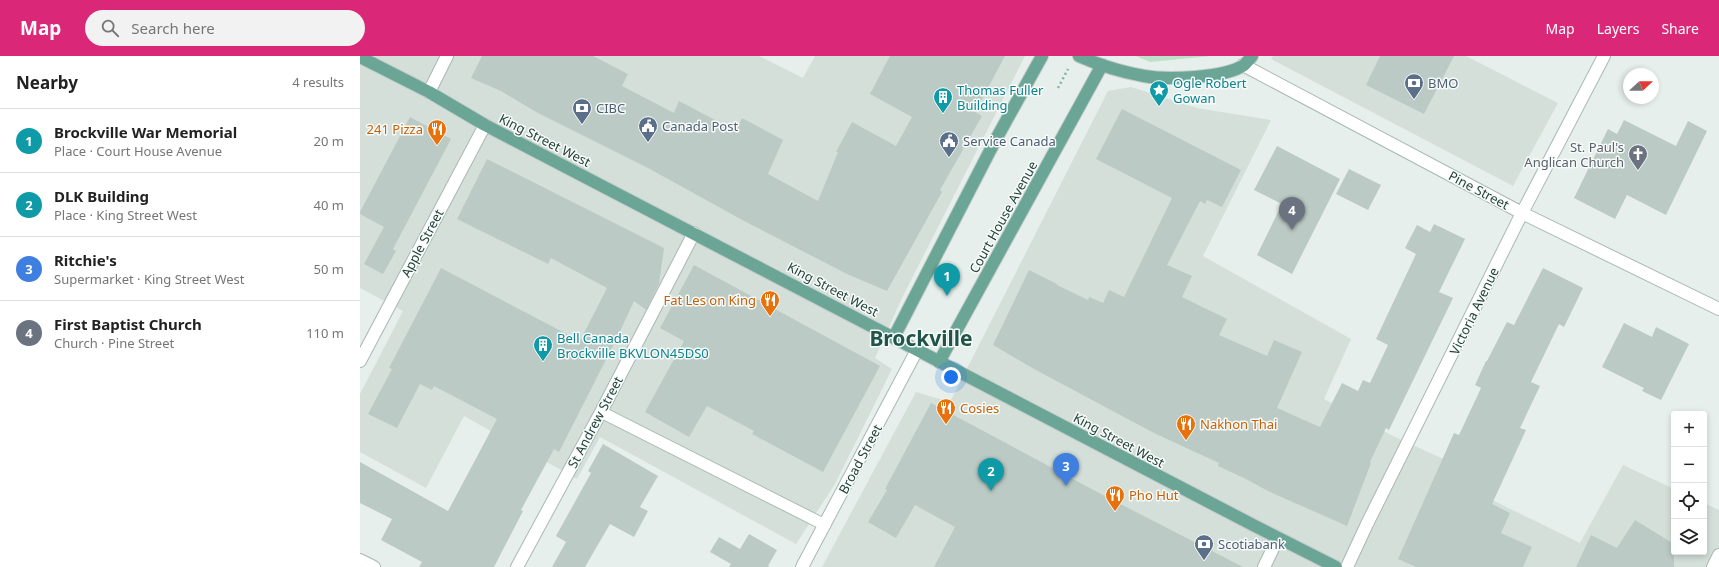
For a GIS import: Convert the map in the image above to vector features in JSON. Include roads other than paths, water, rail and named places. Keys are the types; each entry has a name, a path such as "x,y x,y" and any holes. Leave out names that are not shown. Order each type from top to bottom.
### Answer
{"main road":[{"path":"894,338 996,141 1042,56"},
{"path":"1076,59 1144,76 1170,77 1208,76 1230,71 1243,65 1252,56"},
{"name":"King Street West","path":"360,57 428,92 485,125 1336,567"},
{"name":"Court House Avenue","path":"940,362 1102,65"}],"street":[{"path":"428,92 447,56"},
{"name":"Victoria Avenue","path":"1347,567 1366,524 1522,213 1604,56"},
{"name":"Pine Street","path":"1243,65 1522,213 1719,309"},
{"name":"Apple Street","path":"360,361 485,125"},
{"name":"St Andrew Street","path":"517,567 601,412 694,233"},
{"name":"Broad Street","path":"802,567 917,350"},
{"path":"1264,567 1278,538"},
{"path":"1713,567 1719,555"},
{"path":"360,560 374,567"}],"lane":[{"path":"601,412 825,525"}],"place":[{"name":"BMO","path":"1414,100"},
{"name":"Ogle Robert Gowan","path":"1159,107"},
{"name":"Thomas Fuller Building","path":"943,114"},
{"name":"CIBC","path":"582,125"},
{"name":"Canada Post","path":"648,143"},
{"name":"241 Pizza","path":"437,146"},
{"name":"Service Canada","path":"949,158"},
{"name":"St. Paul's Anglican Church","path":"1638,171"},
{"name":"First Baptist Church","path":"1292,230"},
{"name":"Brockville War Memorial","path":"947,296"},
{"name":"Fat Les on King","path":"770,317"},
{"name":"Bell Canada Brockville BKVLON45DS0","path":"543,362"},
{"name":"Cosies","path":"946,425"},
{"name":"Nakhon Thai","path":"1186,441"},
{"name":"Ritchie's","path":"1066,486"},
{"name":"DLK Building","path":"991,491"},
{"name":"Pho Hut","path":"1115,512"},
{"name":"Scotiabank","path":"1204,561"}],"district":[{"name":"Brockville","path":"921,338"}]}
